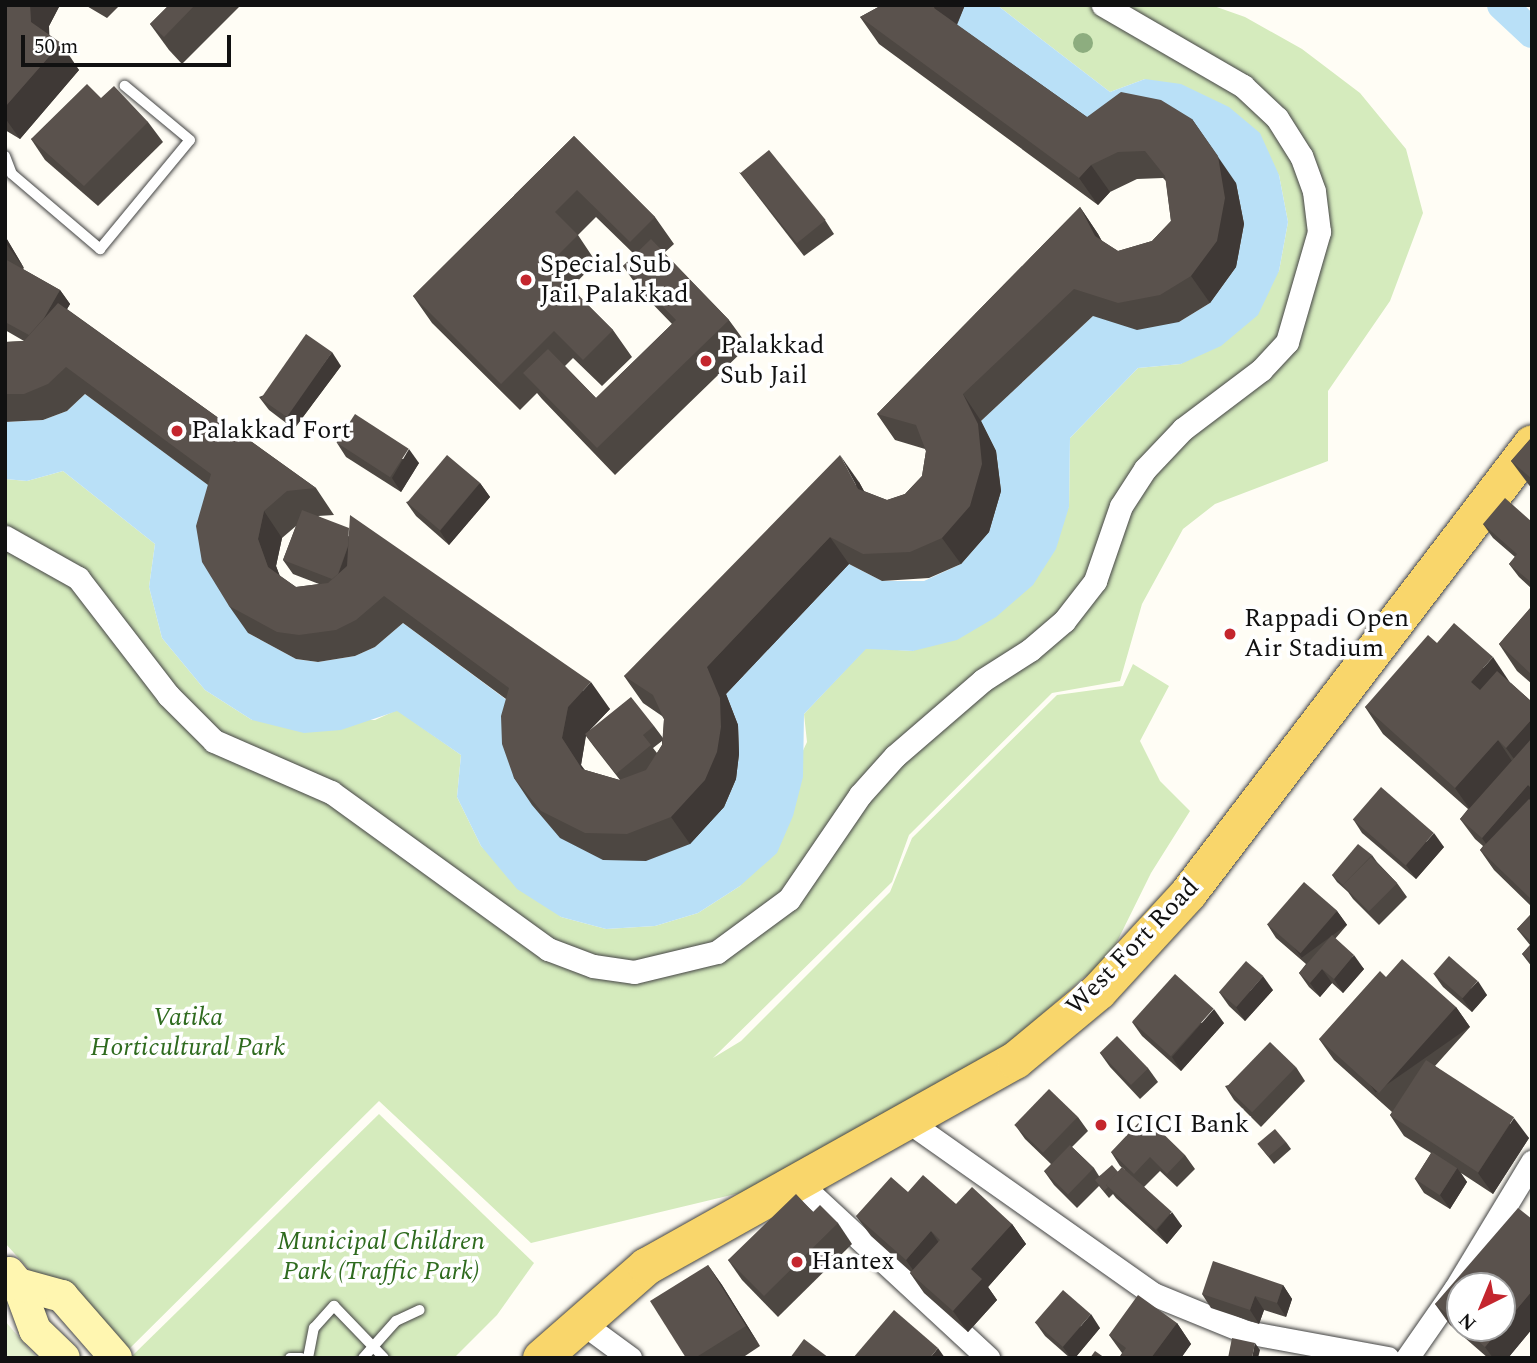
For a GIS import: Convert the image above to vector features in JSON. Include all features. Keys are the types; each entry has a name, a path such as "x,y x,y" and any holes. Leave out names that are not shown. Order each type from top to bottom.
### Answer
{"main road":[{"name":"West Fort Road","path":"552,1348 646,1266 905,1119 1016,1060 1098,991 1188,893 1503,498 1532,443"},
{"path":"12,1277 35,1330 64,1358"},
{"path":"12,1277 62,1296 116,1358"}],"street":[{"path":"5,537 78,578 168,695 214,741 331,792 548,949 593,966 634,972 718,952 789,899 860,795 895,756 983,680 1030,650 1064,621 1096,581 1121,506 1145,469 1183,429 1261,370 1287,342 1320,232 1314,191 1301,156 1277,118 1243,86 1103,5"},
{"path":"905,1119 1153,1294 1246,1332 1388,1358"},
{"path":"1407,1358 1455,1289 1532,1162"},
{"path":"796,1180 988,1358"},
{"path":"552,1348 611,1343 630,1358"}],"lane":[{"path":"5,156 12,174 100,249 190,140 125,86"},
{"path":"308,1358 314,1328 334,1306 384,1358"},
{"path":"363,1358 396,1321 420,1310"},
{"path":"290,1358 301,1358"}],"green space":[{"name":"Vatika Horticultural Park","path":"997,5 1211,5 1245,17 1302,49 1360,93 1406,149 1423,213 1390,301 1328,391 1328,461 1215,504 1183,529 1142,604 1120,681 1052,693 909,835 892,882 713,1058 741,1041 890,892 912,838 1057,695 1123,686 1133,664 1169,686 1140,741 1160,781 1190,811 1151,873 1106,964 1083,978 1039,1017 1009,1058 744,1192 531,1243 379,1101 120,1358 109,1358 5,1243 5,479 27,481 63,471 155,544 149,587 162,638 205,690 252,720 375,720 397,710 461,755 457,797 481,846 561,917 606,929 655,926 698,913 740,886 807,742 804,714 866,648 913,651 1069,507 1070,438 1138,368 1181,364 1279,271 1288,222 1279,175 1145,79 1110,92"},
{"name":"Municipal Children Park (Traffic Park)","path":"379,1114 534,1263 497,1315 454,1358 130,1358"},
{"path":"5,1321 37,1358 5,1358"}],"water":[{"path":"965,5 997,5 1110,92 1145,79 1181,84 1229,107 1260,133 1279,175 1288,222 1279,271 1258,315 1221,346 1181,364 1138,368 1070,438 1069,507 1056,549 1033,585 996,617 957,640 913,651 866,649 804,714 803,777 793,816 777,853 740,886 698,913 655,926 606,929 561,917 517,889 481,846 457,797 461,755 397,711 341,730 304,733 252,720 205,690 162,638 149,587 155,544 63,471 27,481 5,479 5,422 43,420 67,411 85,394 230,501 248,633 296,659 318,662 355,656 375,647 403,623 527,715 520,770 724,807 736,779 739,754 738,725 726,694 849,564 882,581 924,581 961,564 989,532 1001,491 996,451 981,421 1093,316 1179,322 1210,303 1236,267 1244,224 1236,183 1106,144 952,35"}],"building":[{"path":"5,5 30,5 31,22 61,43 5,107"},
{"path":"169,5 195,5 164,37 150,24"},
{"name":"Palakkad Fort","path":"882,5 935,5 934,8 1087,117 1121,92 1161,100 1192,119 1218,156 1225,198 1217,241 1191,276 1160,295 1118,303 1074,289 963,394 978,424 982,464 970,506 942,538 910,552 863,554 830,537 707,667 720,698 721,727 717,752 705,780 671,817 627,834 585,833 541,811 514,778 502,744 501,716 509,688 384,596 356,620 336,630 299,635 277,632 229,606 202,562 196,526 211,474 66,367 48,384 24,394 5,394 5,342 24,341 58,303 316,488 287,491 264,511 258,539 268,567 296,587 328,583 347,566 350,515 591,682 568,707 562,738 582,769 619,780 646,770 662,745 664,719 653,695 624,676 840,455 858,489 887,500 905,494 922,476 926,451 916,425 877,414 1080,207 1095,236 1118,251 1152,241 1171,221 1165,176 1145,151 1118,152 1091,165 1079,178 860,17"},
{"path":"87,84 101,98 114,86 148,122 84,186 31,139"},
{"name":"Special Sub Jail Palakkad","path":"574,136 655,217 630,242 577,190 555,212 578,235 548,265 613,330 583,360 554,331 501,384 413,296"},
{"path":"769,150 826,220 797,243 740,173"},
{"path":"651,239 729,320 597,448 523,373 548,349 596,398 676,320 623,266"},
{"path":"5,259 60,290 44,318 29,335 5,322"},
{"path":"306,334 332,352 287,417 261,399"},
{"path":"355,414 409,449 390,477 336,443"},
{"path":"1532,437 1532,479 1511,461"},
{"path":"447,455 480,483 440,530 407,502"},
{"path":"1505,498 1532,522 1532,583 1509,564 1517,554 1483,524"},
{"path":"302,510 349,528 348,546 338,574 332,579 283,560"},
{"path":"1532,606 1532,675 1499,644"},
{"path":"1454,623 1493,657 1471,682 1480,690 1497,671 1532,702 1532,719 1506,748 1498,740 1455,788 1365,707 1428,635 1437,643"},
{"path":"631,697 654,726 643,735 651,745 616,774 585,734"},
{"path":"1532,738 1532,788 1528,785 1482,838 1460,819"},
{"path":"1381,787 1434,833 1406,865 1353,819"},
{"path":"1529,799 1532,802 1532,900 1480,850"},
{"path":"1358,844 1372,855 1343,885 1332,875"},
{"path":"1371,857 1397,883 1369,911 1343,885"},
{"path":"1304,882 1337,911 1300,953 1267,924"},
{"path":"1532,913 1532,942 1517,929"},
{"path":"1332,935 1354,955 1334,979 1322,969 1310,983 1299,973"},
{"path":"1532,943 1532,962 1522,954"},
{"path":"1449,956 1478,981 1463,998 1434,973"},
{"path":"1402,959 1456,1007 1379,1093 1319,1039 1380,971 1386,977"},
{"path":"1246,961 1263,976 1236,1007 1219,992"},
{"path":"1175,974 1214,1009 1171,1056 1132,1022"},
{"path":"1117,1036 1148,1068 1131,1085 1100,1053"},
{"path":"1270,1042 1296,1067 1252,1112 1226,1087"},
{"path":"1426,1060 1514,1117 1478,1173 1390,1115"},
{"path":"1049,1089 1078,1117 1043,1153 1014,1125"},
{"path":"1145,1116 1185,1155 1167,1174 1150,1157 1134,1174 1111,1152"},
{"path":"1275,1129 1286,1142 1268,1157 1257,1144"},
{"path":"1070,1145 1094,1168 1068,1195 1044,1172"},
{"path":"1432,1152 1457,1168 1440,1195 1415,1179"},
{"path":"1112,1165 1118,1172 1104,1191 1095,1180"},
{"path":"1122,1167 1172,1212 1156,1230 1106,1185"},
{"path":"923,1175 956,1204 972,1187 1012,1224 971,1269 982,1279 953,1311 910,1273 940,1240 931,1231 906,1260 856,1216 891,1177 908,1192"},
{"path":"796,1194 813,1212 820,1205 838,1223 764,1296 728,1260"},
{"path":"1518,1208 1532,1219 1532,1291 1516,1310 1516,1272 1463,1272"},
{"path":"1213,1261 1283,1285 1277,1303 1255,1296 1250,1310 1202,1294"},
{"path":"708,1265 746,1326 695,1358 686,1358 650,1301"},
{"path":"1063,1290 1091,1314 1063,1347 1035,1322"},
{"path":"1446,1291 1446,1313 1435,1304"},
{"path":"1138,1295 1177,1323 1151,1358 1119,1358 1126,1348 1109,1335"},
{"path":"894,1310 938,1348 930,1358 853,1358"},
{"path":"1232,1338 1255,1343 1252,1358 1228,1358"},
{"path":"804,1339 829,1358 790,1358"},
{"path":"1095,1351 1105,1358 1090,1358"}],"waterway":[{"path":"1502,5 1532,33"}],"place":[{"name":"Special Sub Jail Palakkad","path":"526,280"},
{"name":"Palakkad Sub Jail","path":"706,361"},
{"name":"Palakkad Fort","path":"177,431"},
{"name":"Rappadi Open Air Stadium","path":"1230,634"},
{"name":"ICICI Bank","path":"1101,1125"},
{"name":"Hantex","path":"797,1262"}]}
